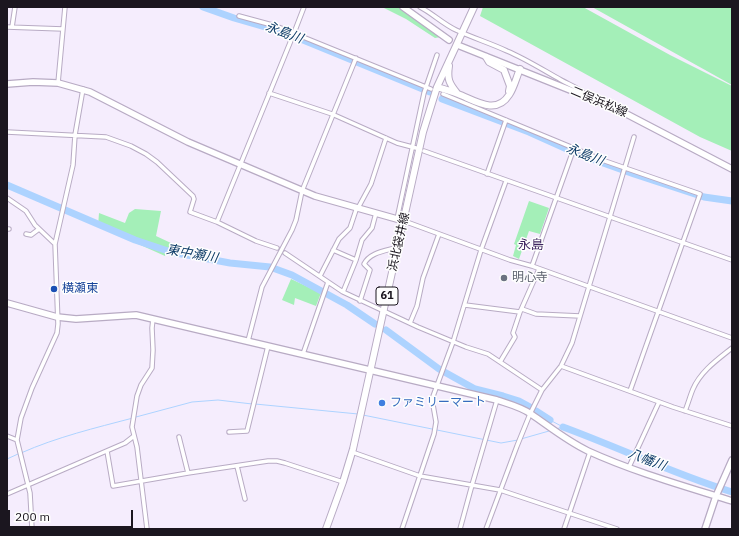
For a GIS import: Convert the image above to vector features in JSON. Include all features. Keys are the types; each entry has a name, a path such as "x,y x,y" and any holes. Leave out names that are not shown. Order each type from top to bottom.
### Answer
{"main road":[{"name":"浜北袋井線","path":"326,529 352,452 398,247 401,220 434,88 454,51 474,7"},
{"path":"454,51 447,76 458,94"},
{"path":"486,57 489,62 504,70 510,86 508,97"},
{"path":"434,88 458,94 480,105 490,106 502,102 508,97 520,69"}],"street":[{"path":"12,27 15,7"},
{"path":"58,83 65,7"},
{"path":"217,222 239,164 304,7"},
{"path":"403,7 449,40"},
{"path":"420,7 454,30 463,30 522,58 576,87 587,96"},
{"path":"239,16 276,26 355,60 426,87 434,88"},
{"path":"7,27 63,29"},
{"name":"二俣浜松線","path":"460,46 587,96 637,118 732,169"},
{"path":"401,220 424,93 436,55"},
{"path":"248,341 262,287 296,220 302,191 355,60"},
{"path":"7,84 33,82 58,83 94,93 188,142 315,196 401,220 481,250 532,266 732,338"},
{"path":"32,529 31,501 17,440 21,418 32,388 57,333 56,244 62,209 73,165 75,135 82,90"},
{"path":"269,93 332,114 386,138 414,148"},
{"path":"443,94 505,122 624,169 699,196 630,391"},
{"path":"487,174 505,122"},
{"path":"7,132 106,137 131,146 157,162 193,196 194,199 190,212 217,222 256,241 277,248"},
{"path":"486,529 518,442 530,414 542,390 562,366 572,343 634,137"},
{"path":"320,276 339,239 350,228 357,208 374,178 386,138"},
{"path":"532,266 574,148"},
{"path":"424,151 732,260"},
{"path":"402,529 434,432 436,422 432,399 453,342 481,250 506,180"},
{"path":"7,198 26,211 39,229 56,244"},
{"path":"343,292 356,260 362,240 372,228 376,213"},
{"path":"26,234 31,235 39,229"},
{"path":"410,323 417,306 423,278 439,234"},
{"path":"360,301 370,270 364,264 367,258 377,253 398,247"},
{"path":"334,250 356,260"},
{"path":"285,253 343,292 383,312 453,342 488,354 542,390"},
{"path":"500,362 515,337 513,334 521,311 539,269"},
{"path":"303,354 328,282"},
{"path":"7,304 57,317 76,319 136,315 497,400 513,405 530,414 553,430 590,452 670,482 717,494 732,501"},
{"path":"465,305 536,314 580,316"},
{"path":"147,529 138,448 132,428 132,421 137,396 141,385 152,368 153,319"},
{"path":"229,432 247,430 268,346"},
{"path":"685,411 693,389 699,379 709,367 732,348"},
{"path":"562,366 685,411 732,426"},
{"path":"460,529 497,400"},
{"path":"629,467 660,402"},
{"path":"7,436 17,440"},
{"path":"7,494 107,451 124,443 134,436"},
{"path":"179,437 188,473"},
{"path":"107,451 113,486 268,461 277,461 343,482"},
{"path":"352,452 420,476 500,490 617,529"},
{"path":"564,529 590,452"},
{"path":"705,529 717,494 732,460"},
{"path":"237,466 245,499"}],"green space":[{"path":"382,7 398,7 441,37 435,38 406,19"},
{"path":"483,7 583,7 670,55 732,86 732,151 700,137 480,16"},
{"path":"592,7 732,7 732,85"},
{"path":"529,201 549,208 540,234 529,231 519,259 513,256 516,245 514,244"},
{"path":"135,209 161,211 156,236 171,243 165,256 98,226 99,213 125,223 129,213"},
{"path":"291,279 321,293 316,306 295,298 294,305 282,300"}],"waterway":[{"name":"永島川","path":"203,7 234,18 286,33 430,92"},
{"name":"永島川","path":"442,99 529,132 578,154 634,174 704,197 732,201"},
{"name":"東中瀬川","path":"7,185 135,240 171,252 230,263 270,267 292,275 347,305 375,324"},
{"name":"東中瀬川","path":"386,330 439,369 475,389 519,401 530,407"},
{"path":"136,417 192,402 218,400 252,404"},
{"path":"255,404 358,414"},
{"name":"東中瀬川","path":"536,411 550,420"},
{"path":"363,415 501,443 518,440"},
{"path":"21,453 90,429 133,418"},
{"name":"八幡川","path":"550,420 563,427 556,429"},
{"name":"八幡川","path":"563,427 689,477 732,492"},
{"path":"521,439 549,431"},
{"path":"7,459 18,454"}],"place":[{"name":"明心寺","path":"504,278"},
{"name":"横瀬東","path":"54,289"},
{"name":"ファミリーマート","path":"382,403"}],"district":[{"name":"永島","path":"531,245"}]}
